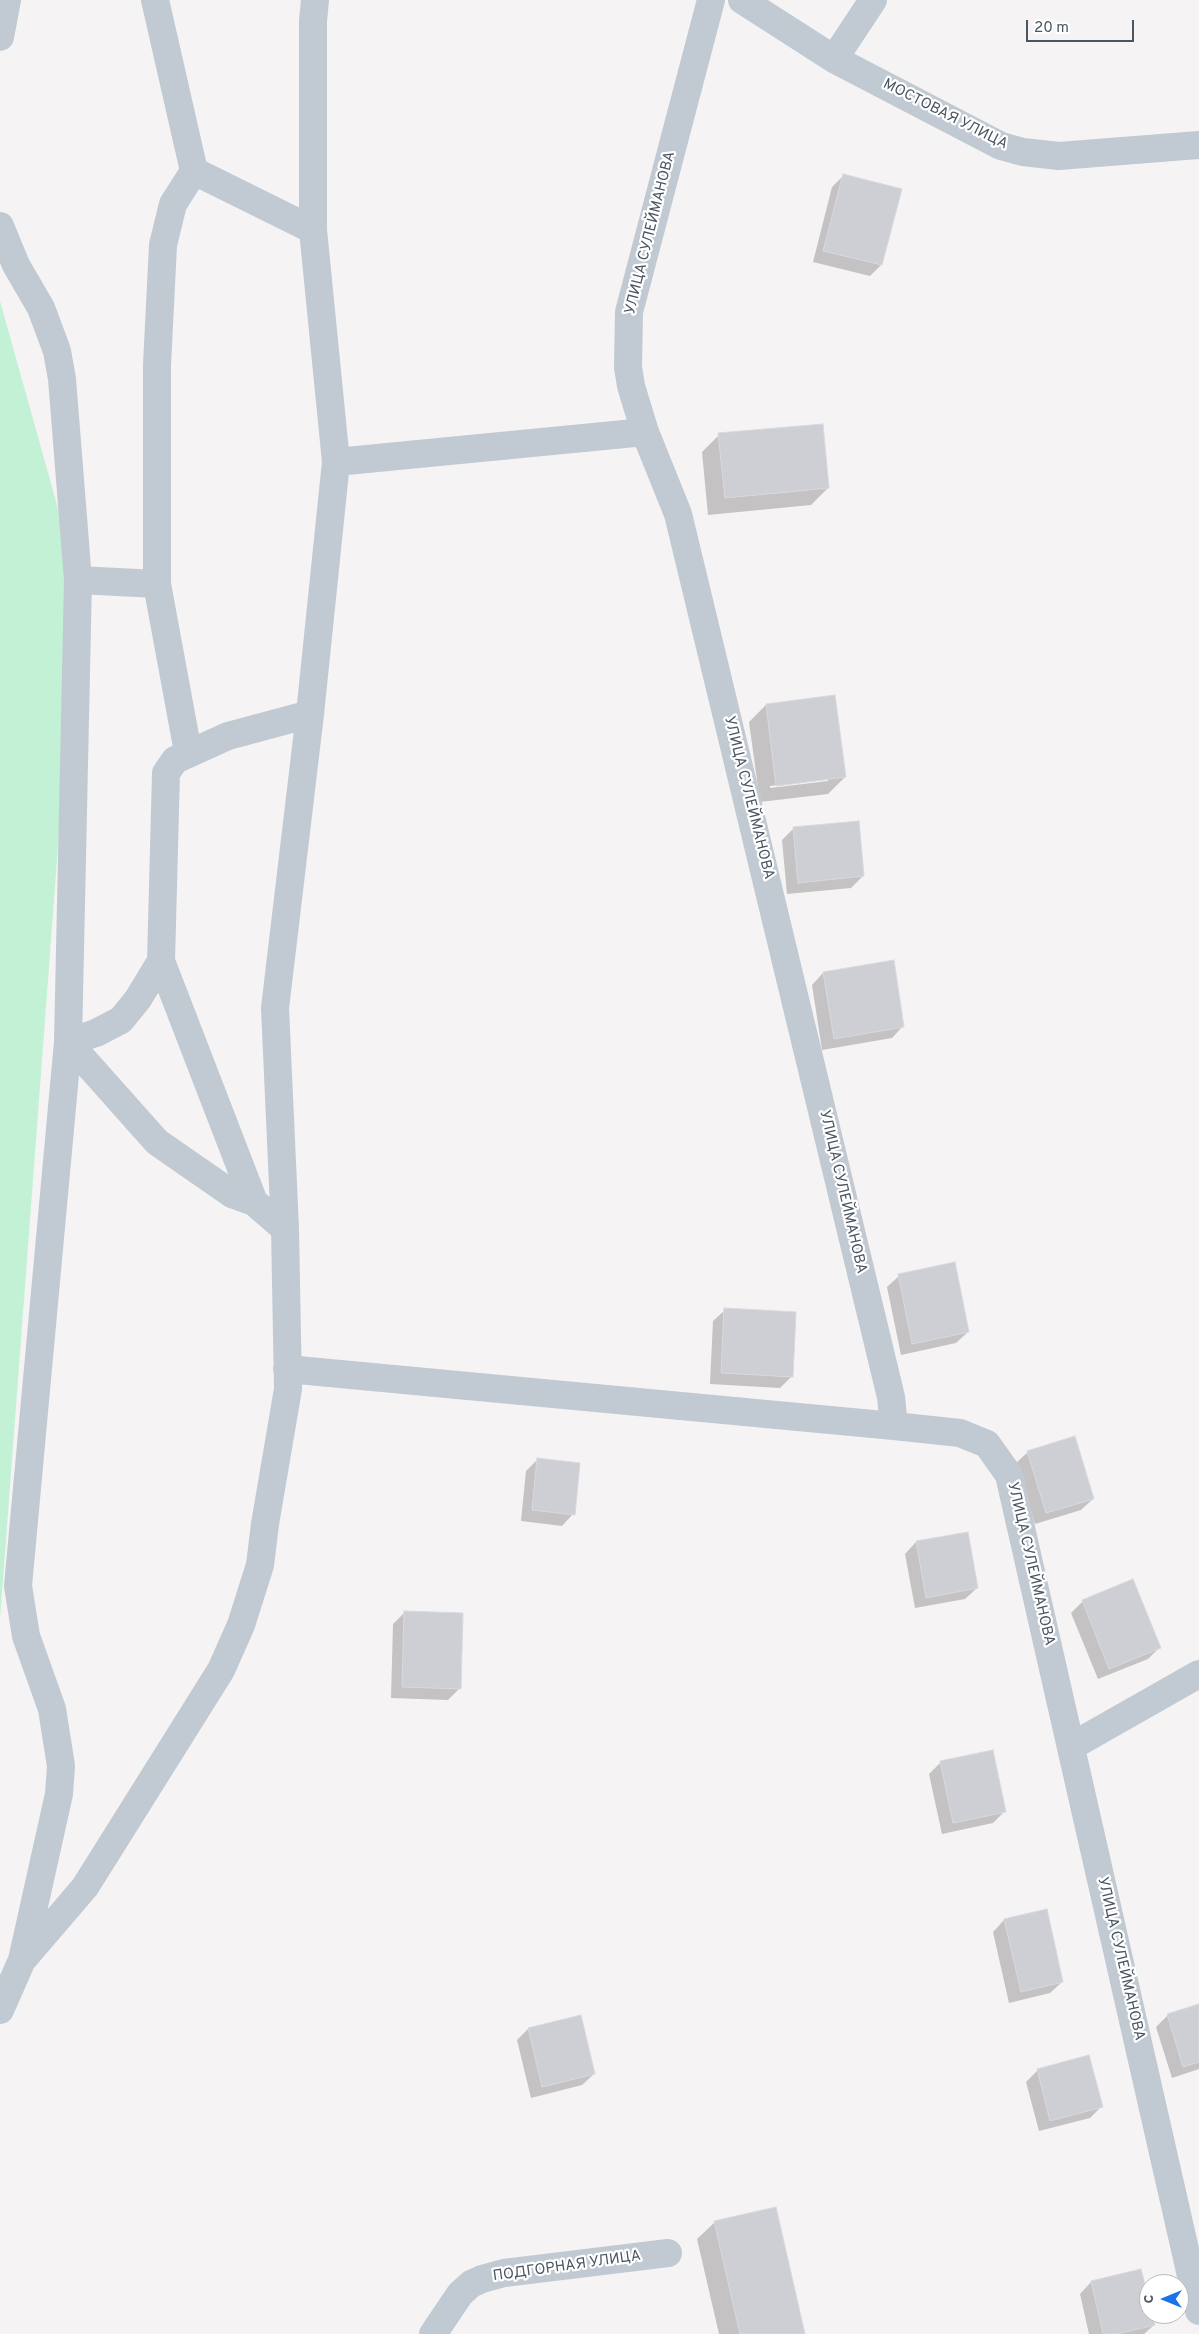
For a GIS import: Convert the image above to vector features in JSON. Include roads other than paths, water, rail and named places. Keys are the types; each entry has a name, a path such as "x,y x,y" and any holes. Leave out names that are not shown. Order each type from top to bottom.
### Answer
{"street":[{"path":"0,37 8,0"},
{"path":"155,0 194,170 174,204 163,245 157,365 157,584 188,752"},
{"path":"22,1960 85,1887 220,1670 241,1625 260,1566 264,1524 288,1389 285,1229 275,1008 310,714 336,462 313,230 313,22 315,0"},
{"name":"УЛИЦА СУЛЕЙМАНОВА","path":"711,0 629,312 628,367 631,386 645,432 678,514 891,1397 894,1426 960,1432 987,1444 1009,1475 1199,2311"},
{"name":"МОСТОВАЯ УЛИЦА","path":"742,0 834,59 1002,146 1024,152 1059,156 1199,145"},
{"path":"834,59 873,0"},
{"path":"194,170 313,230"},
{"path":"0,226 16,265 41,308 57,351 62,379 78,580 68,1042 18,1586 26,1636 52,1709 61,1766 59,1794 22,1960 0,2010"},
{"path":"336,462 645,432"},
{"path":"78,580 157,584"},
{"path":"254,1202 161,961 166,773 175,760 188,752 228,736 310,714"},
{"path":"68,1042 96,1033 121,1020 138,999 161,961"},
{"path":"68,1042 157,1142 232,1194 254,1202 285,1229"},
{"path":"287,1369 894,1426"},
{"path":"1072,1746 1199,1674"},
{"name":"ПОДГОРНАЯ УЛИЦА","path":"433,2334 460,2294 471,2284 482,2279 504,2273 668,2253"}]}
